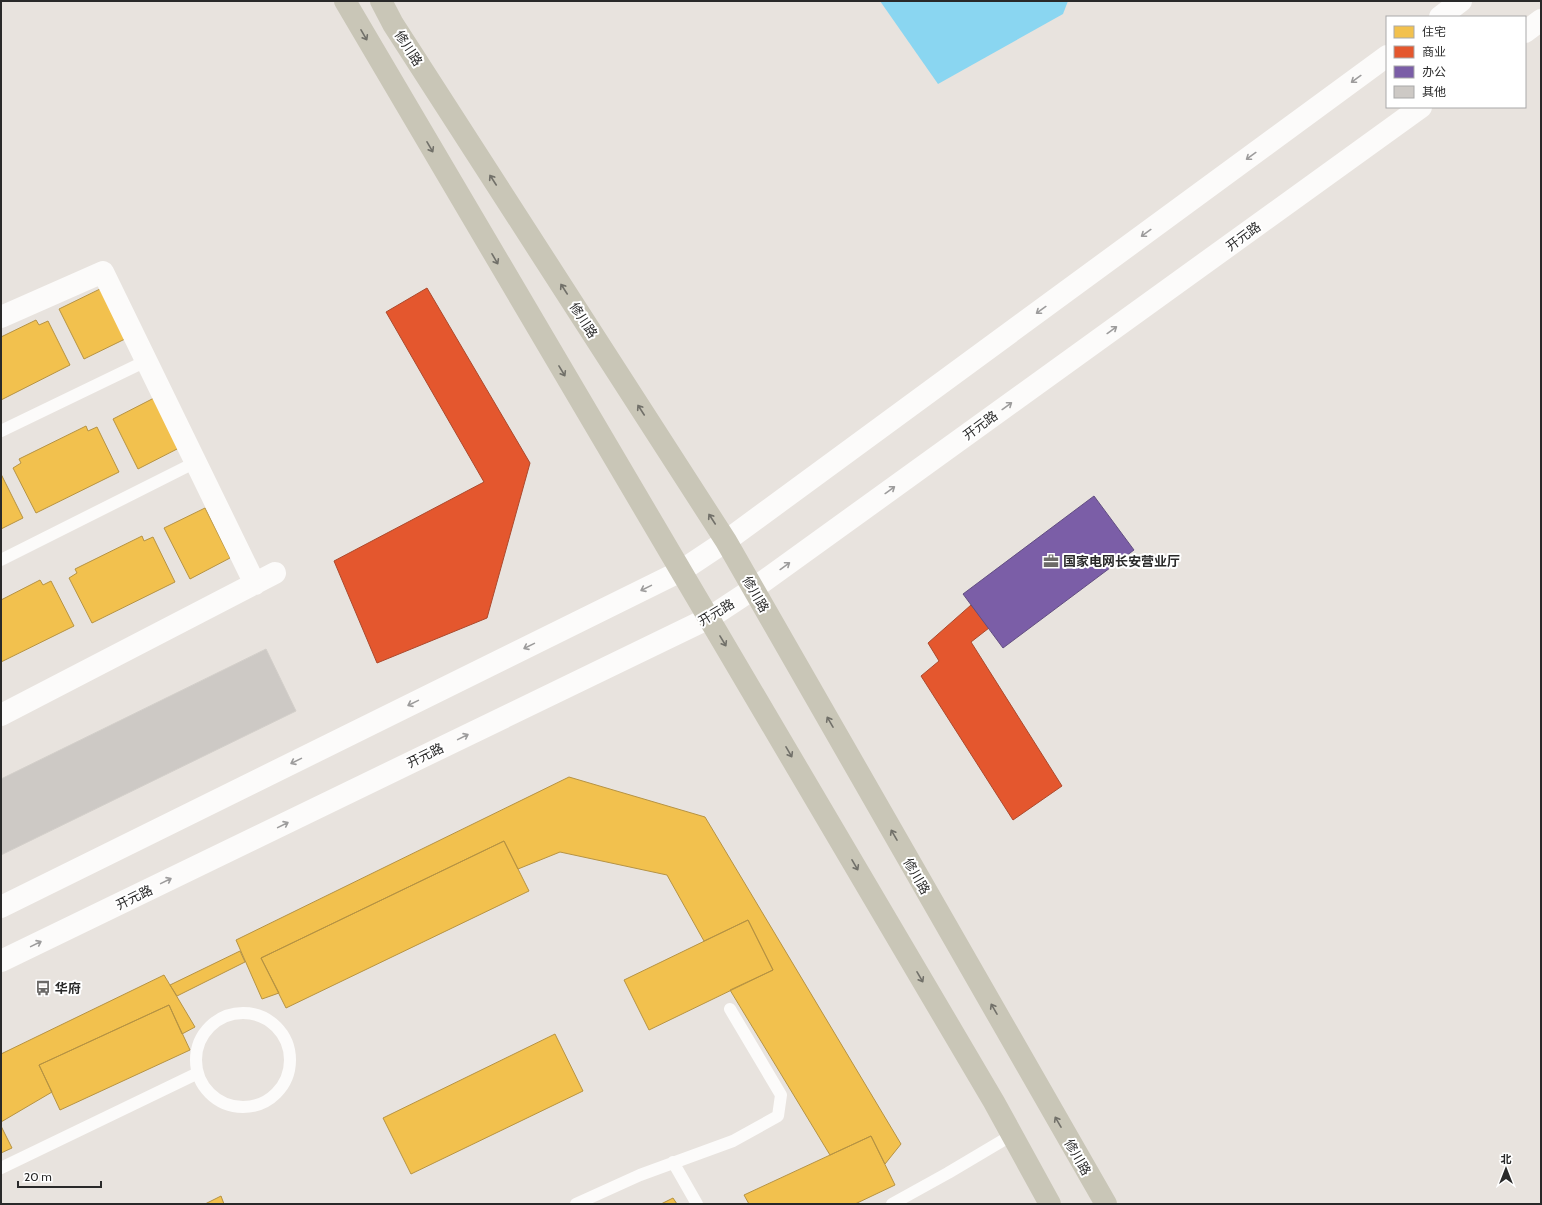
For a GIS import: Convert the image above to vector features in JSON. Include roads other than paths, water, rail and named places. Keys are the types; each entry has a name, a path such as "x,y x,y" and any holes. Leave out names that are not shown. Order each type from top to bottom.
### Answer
{"main road":[{"path":"345,1 1012,1134 1050,1204"},
{"name":"修川路","path":"380,1 393,24 726,541 1106,1204"},
{"path":"1441,16 1461,1"},
{"path":"1526,31 1541,20"},
{"path":"1,907 681,571 726,541 1386,57"},
{"name":"开元路","path":"1,961 709,618 753,589 1420,108"},
{"path":"1,317 103,272 255,584"},
{"path":"1,715 275,573"}],"lane":[{"path":"1,431 146,361"},
{"path":"1,560 196,462"},
{"path":"576,1204 640,1175 733,1141 778,1116 781,1095 730,1009"},
{"path":"243,1013 259,1015 273,1023 283,1035 289,1048 290,1064 287,1079 278,1092 267,1101 252,1107 236,1107 222,1102 210,1093 200,1080 198,1073 196,1065 197,1050 203,1035 213,1023 227,1015 243,1013"},
{"path":"1,1168 198,1073"},
{"path":"892,1204 948,1173 1012,1134"},
{"path":"673,1162 697,1204"}],"water":[{"path":"880,1 1068,1 1063,14 938,84"}],"place":[{"name":"国家电网长安营业厅","path":"1051,561"},
{"name":"华府","path":"43,988"}]}
